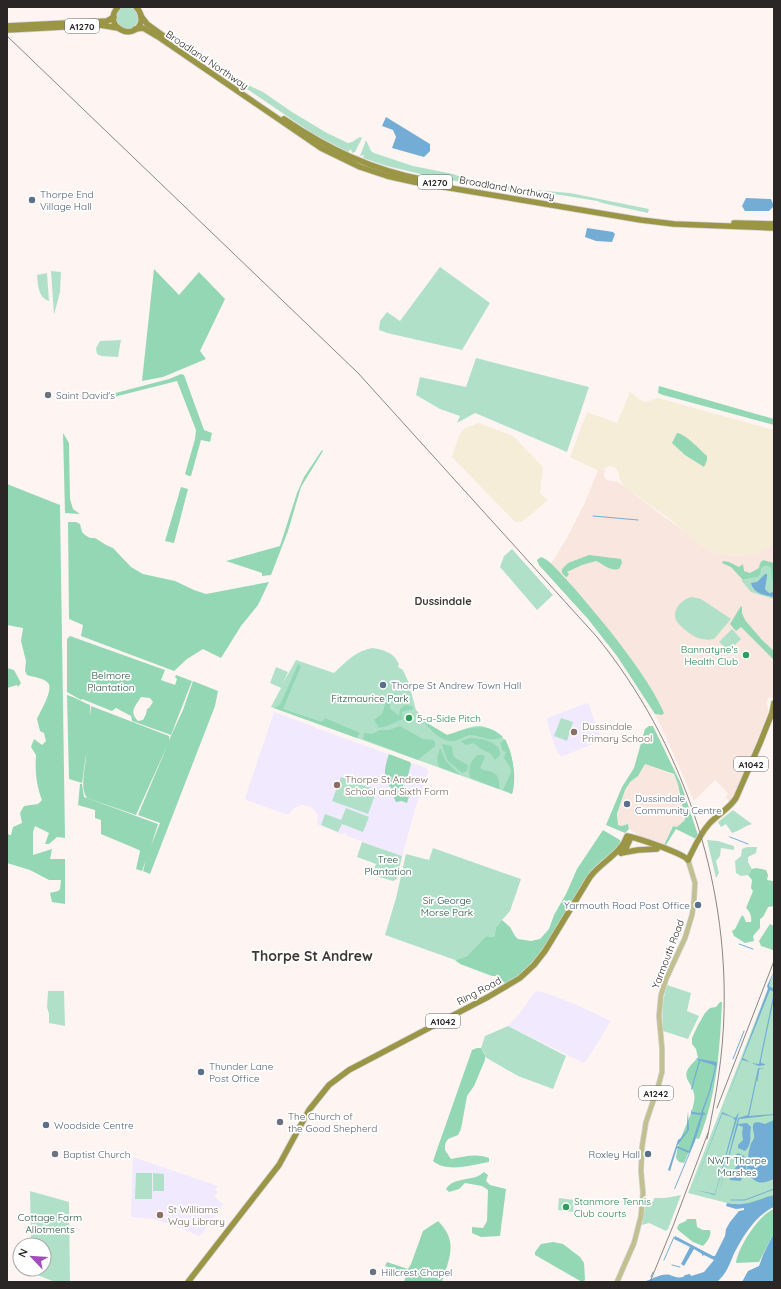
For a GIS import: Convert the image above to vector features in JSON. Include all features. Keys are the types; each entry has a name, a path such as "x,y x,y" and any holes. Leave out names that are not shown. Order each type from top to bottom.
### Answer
{"highway":[{"path":"118,7 115,11 114,17 115,24 118,28"},
{"name":"Broadland Northway","path":"136,7 147,24 153,29 300,129 345,155 382,169 424,180 644,216 693,222 774,224"},
{"path":"135,30 140,24 141,16"},
{"name":"A1270","path":"7,30 107,21 114,17"},
{"name":"A1270","path":"7,26 100,25 118,28"},
{"name":"Broadland Northway","path":"118,28 125,31 143,28 160,38 321,148 360,167 387,176 641,220 688,225 774,228"},
{"name":"A1042","path":"612,856 624,847 629,838 688,860 706,828 731,805 736,798 774,708"},
{"name":"A1042","path":"768,722 774,716"},
{"path":"621,854 626,848 629,838 686,857 688,860"},
{"name":"Ring Road","path":"188,1282 279,1165 307,1114 323,1091 334,1080 346,1072 488,998 523,976 546,951 590,877 597,868 612,856 629,838"},
{"name":"A1042","path":"621,854 638,850 657,849"},
{"name":"Ring Road","path":"607,860 621,854"}],"main road":[{"name":"Yarmouth Road","path":"616,1282 634,1243 641,1216 643,1194 641,1171 642,1147 646,1122 662,1072 662,1048 659,1016 661,995 666,979 685,938 694,905 695,883 688,860"}],"shaded area":[{"path":"630,392 638,399 645,402 658,398 774,430 774,544 758,553 748,555 722,554 710,551 697,543 670,519 625,487 620,480 618,471 615,467 610,466 599,471 570,457 587,412 617,423"},
{"path":"479,423 513,436 543,467 540,493 548,500 522,522 515,522 452,457 459,435 465,428"},
{"path":"605,469 604,476 607,480 618,482 710,551 722,554 748,555 774,544 774,699 769,697 766,703 768,712 740,784 730,804 726,797 728,793 715,780 694,801 655,714 617,656 588,619 539,565 537,560 541,557 551,564 568,536 586,500 598,470"},
{"name":"Dussindale Primary School","path":"587,703 602,740 561,757 556,749 547,718"},
{"name":"Thorpe St Andrew School and Sixth Form","path":"274,712 426,768 428,772 402,856 347,836 346,833 341,834 317,824 318,815 308,806 298,806 288,815 246,800 245,798"},
{"path":"645,764 674,775 678,784 685,820 677,827 672,826 663,846 638,837 629,829 627,824 620,826 617,823 618,812 625,790 630,782 638,776"},
{"path":"536,991 546,993 577,1005 611,1021 584,1063 508,1026"},
{"path":"133,1157 218,1186 215,1189 218,1192 214,1197 223,1204 200,1236 175,1226 173,1220 167,1223 152,1219 131,1217"}],"green space":[{"path":"127,7 135,10 138,18 135,26 127,29 119,26 116,18 119,10"},
{"path":"246,84 263,92 327,133 348,143 360,137 362,138 355,152 352,153 351,149 348,152 312,133 244,87"},
{"path":"366,140 371,151 374,153 413,166 453,174 467,179 523,189 570,193 649,209 648,213 597,201 561,195 513,191 433,177 387,166 363,158 364,155 360,156"},
{"path":"440,267 490,303 462,350 379,330 380,321 387,312 400,321"},
{"path":"154,269 179,295 199,272 225,299 200,351 206,359 163,377 142,381"},
{"path":"51,271 61,272 60,292 54,315"},
{"path":"47,273 49,301 41,294 38,287 37,275"},
{"path":"121,340 118,357 101,356 97,354 96,348 100,341"},
{"path":"476,358 589,387 567,452 475,413 457,423 460,416 440,409 416,395 420,377 466,387"},
{"path":"181,374 184,375 204,430 212,433 210,442 201,440 191,476 185,474 195,439 196,430 177,381 106,399 104,396 169,379"},
{"path":"659,386 774,419 774,425 663,395 658,393"},
{"path":"63,433 69,443 70,499 73,509 80,514 65,513"},
{"path":"677,433 689,439 707,456 704,467 685,455 672,443"},
{"path":"322,450 323,451 301,487 288,531 271,575 262,576 262,573 226,561 280,546 297,493 304,477"},
{"path":"7,484 60,505 65,838 57,837 49,844 45,844 49,833 35,826 33,832 33,855 52,849 50,859 65,859 65,904 52,902 50,893 60,889 61,880 49,880 30,870 7,863 7,831 9,835 11,835 13,827 22,823 20,813 24,806 38,804 42,800 36,778 36,755 31,747 34,739 42,745 46,741 44,733 40,731 37,719 48,695 49,686 44,680 27,675 25,671 26,661 21,641 23,628 7,625"},
{"path":"181,487 188,489 174,543 165,541"},
{"path":"68,522 76,522 80,524 82,532 85,535 90,538 95,538 113,548 131,567 143,574 175,581 206,594 269,582 258,605 241,626 221,658 203,649 187,659 174,671 81,636 83,625 69,619"},
{"path":"512,549 553,595 537,610 500,567 504,556"},
{"path":"589,555 621,559 622,563 619,569 616,569 610,568 596,561 582,565 567,572 569,574 567,577 562,573 562,569 568,563"},
{"path":"541,557 550,563 570,583 618,641 640,671 659,702 664,713 662,715 655,714 617,656 588,619 539,565 537,560"},
{"path":"763,560 774,563 774,584 770,567 765,566 761,569 758,577 743,580 731,567 722,563 723,561 729,562 739,567 743,564 744,571 750,573 759,568 760,563"},
{"path":"765,566 770,567 771,570 774,583 774,599 751,592 741,580 758,577 760,575 760,570"},
{"path":"692,597 701,599 731,619 714,639 708,640 695,637 683,628 676,620 675,612 681,602"},
{"path":"741,606 745,620 762,640 774,651 774,660 741,627 736,631 730,624"},
{"path":"732,629 741,639 729,651 719,642"},
{"name":"Belmore Plantation","path":"70,636 165,670 161,680 175,685 177,679 175,677 176,675 192,681 171,735 132,721 131,716 116,708 112,711 82,699 81,700 67,692 67,639","holes":["141,697 150,698 153,702 147,709 143,720 138,721 133,712 135,706"]},
{"name":"Fitzmaurice Park","path":"373,648 392,654 397,660 399,664 398,667 403,670 408,681 416,710 427,723 447,735 470,727 481,726 502,736 507,744 512,758 514,781 512,794 271,707 281,688 270,683 276,667 288,672 283,683 296,660 334,673 356,654"},
{"path":"298,664 301,666 283,709 322,722 325,718 360,733 357,738 274,708 280,705"},
{"path":"7,668 14,670 21,683 18,687 17,685 7,688"},
{"path":"193,681 218,691 215,706 150,874 143,871 146,860 142,871 136,869 139,850 101,834 101,820 95,818 95,810 78,805 80,784 82,784 84,797 158,824 151,846 160,823 138,815 168,744 136,815 87,798 83,788 86,754 82,783 69,779 67,695 90,705 90,716 91,706 169,736 169,740 183,710"},
{"path":"390,694 392,695 390,709 399,716 400,709 405,705 412,706 413,709 402,712 403,719 379,728 374,720 382,714"},
{"path":"416,710 427,723 447,735 476,727 483,727 496,732 503,737 491,739 470,735 454,741 448,741 442,739 432,731"},
{"path":"561,718 573,722 567,741 554,736"},
{"path":"400,726 423,739 433,740 435,742 435,746 418,760 363,739 364,733 372,734 380,730 389,730"},
{"path":"649,726 653,726 681,784 698,835 696,839 676,829 666,845 664,845 673,826 677,827 685,820 678,784 674,774 645,764 638,776 630,782 625,790 617,814 618,825 621,826 628,824 629,829 625,833 606,825 622,787 634,768 645,729"},
{"path":"470,738 485,740 494,744 500,755 495,760 491,754 481,749 474,743 466,745 461,741"},
{"path":"505,739 513,766 514,781 512,794 503,790 511,772 510,767 504,758 506,752 503,751 500,743"},
{"path":"442,745 452,746 453,755 455,758 468,765 467,771 462,773 447,760"},
{"path":"440,748 446,761 460,775 439,767 437,758"},
{"path":"389,754 410,762 411,764 406,783 403,786 409,796 407,803 402,801 396,802 394,798 396,791 391,788 386,780 385,770"},
{"path":"478,755 483,755 485,757 480,768 497,775 499,780 499,789 470,778 470,765"},
{"path":"341,777 377,790 368,814 332,801"},
{"path":"346,808 369,817 363,832 342,824 338,832 321,825 325,814 341,820"},
{"path":"733,810 752,824 732,833 726,824 721,827 718,822"},
{"path":"603,830 620,840 621,843 588,875 543,949 520,974 506,984 497,976 492,976 460,964 455,960 467,956 486,936 494,937 496,927 502,920 510,927 518,939 531,941 540,939 549,929 554,915 566,894 577,869"},
{"path":"707,840 718,841 734,846 734,850 721,848 720,856 716,861 719,873 716,878"},
{"name":"Tree Plantation","path":"362,842 402,856 397,879 393,881 372,875 376,864 357,857"},
{"path":"747,847 757,847 756,853 748,857 748,862 752,869 748,875 741,876 736,873 735,861 741,856 742,849"},
{"name":"Sir George Morse Park","path":"433,848 521,879 510,911 496,927 494,937 486,936 467,956 455,960 385,935 396,898 406,854 429,860"},
{"path":"756,868 766,870 768,875 767,880 773,881 774,906 768,907 763,917 760,919 760,928 753,936 754,941 745,943 734,936 732,931 735,929 742,915 746,922 751,922 749,911 746,908 753,891 751,888 752,880 748,875 752,869"},
{"path":"770,924 774,926 773,950 761,946 759,941"},
{"name":"NWT Thorpe Marshes","path":"774,973 774,1195 754,1203 740,1205 688,1193"},
{"path":"667,985 691,993 687,1011 699,1016 688,1039 663,1031 662,1019 664,996"},
{"path":"48,991 64,991 65,1026 49,1023 47,1007"},
{"path":"720,1002 722,1002 719,1052 711,1102 699,1139 695,1138 684,1163 679,1162 676,1158 679,1143 694,1102 693,1089 686,1076 691,1065 698,1058 696,1049 692,1044 692,1038 705,1013 710,1008 716,1007"},
{"path":"508,1026 566,1056 553,1089 518,1076 485,1057 485,1054 481,1048 485,1036"},
{"path":"481,1048 485,1055 485,1060 474,1086 467,1096 461,1129 458,1135 448,1139 445,1144 445,1150 451,1159 479,1156 489,1158 489,1162 460,1167 445,1167 433,1161 472,1050"},
{"path":"484,1172 488,1175 486,1181 490,1185 506,1189 500,1236 481,1237 472,1233 472,1227 483,1228 487,1221 488,1190 482,1186 465,1183 459,1189 449,1192 446,1189 452,1183 479,1176"},
{"path":"136,1173 152,1173 152,1199 135,1199"},
{"path":"153,1173 164,1174 164,1191 153,1191"},
{"name":"Cottage Farm Allotments","path":"30,1191 69,1202 70,1282 55,1282 42,1277 52,1277 52,1237 31,1237"},
{"path":"681,1195 666,1231 649,1223 642,1225 646,1200 653,1202 654,1198 665,1198"},
{"name":"Stanmore Tennis Club courts","path":"559,1198 574,1200 573,1212 558,1210"},
{"path":"774,1209 774,1233 759,1262 736,1263 740,1249 750,1233 768,1212"},
{"path":"687,1219 696,1219 697,1227 703,1230 710,1230 710,1236 703,1246 693,1242 678,1230 677,1228 679,1224"},
{"path":"438,1221 448,1236 450,1243 449,1258 442,1282 404,1282 406,1274 385,1266 387,1262 408,1269 423,1231"},
{"path":"553,1242 563,1244 580,1257 584,1263 584,1282 535,1255 535,1252 541,1244"}],"water":[{"path":"386,117 430,144 430,151 424,157 392,148 396,137 393,130 382,126"},
{"path":"746,198 771,199 774,206 769,211 745,211 742,206"},
{"path":"587,228 613,232 615,234 612,242 596,241 585,237"},
{"path":"765,574 767,574 767,576 765,589 769,593 774,592 774,597 763,595 754,590 752,587 751,583 757,582"},
{"path":"774,971 769,986 774,989 774,992 770,990 743,1058 750,1062 742,1060 726,1103 768,989 767,986"},
{"path":"774,992 761,1060 761,1063 765,1065 759,1066 751,1063 759,1064"},
{"path":"695,1058 717,1063 711,1089 703,1112 706,1114 703,1115 695,1141 674,1189 689,1153 677,1148 670,1171 668,1170 678,1140 687,1130 688,1111 689,1130 677,1146 689,1151 701,1115 691,1114 691,1109 692,1112 701,1113 709,1091 715,1067 714,1065 700,1061 692,1090 691,1089 699,1060"},
{"path":"758,1068 765,1069 759,1069 749,1116 774,1115 739,1119 738,1124 747,1123 751,1127 750,1142 745,1151 738,1148 738,1145 743,1140 743,1127 738,1125 719,1193 738,1118 748,1115"},
{"path":"722,1112 735,1118 739,1112 715,1195 696,1190 715,1194 735,1120 732,1117 722,1114 693,1190"},
{"path":"774,1120 774,1179 766,1182 760,1182 754,1180 748,1173 746,1178 741,1170 739,1174 742,1179 740,1181 730,1180 731,1174 737,1166 734,1162 734,1157 738,1153 744,1156 747,1160 747,1172 749,1149 754,1138 754,1123 758,1122 765,1124"},
{"path":"774,1195 774,1207 757,1219 748,1230 737,1248 727,1270 717,1282 644,1282 664,1275 683,1277 685,1275 690,1274 691,1276 704,1272 714,1260 704,1255 702,1256 702,1254 694,1249 684,1266 681,1264 690,1247 674,1239 675,1236 715,1256 730,1222 739,1211 744,1210 744,1208 736,1209 726,1206 727,1203 746,1204"},
{"path":"774,1233 774,1282 742,1282 748,1271 759,1266"}],"waterway":[{"path":"593,516 638,520"},
{"path":"730,837 748,844"},
{"path":"739,944 753,949"},
{"path":"733,1059 744,1031"},
{"path":"757,1081 759,1069"},
{"path":"731,1200 745,1200 774,1189"},
{"path":"664,1260 674,1237"},
{"path":"672,1265 680,1267"},
{"path":"651,1277 653,1272"}],"railway":[{"path":"7,36 358,373 597,637 627,678 653,721 676,767 694,814 708,862 718,912 723,962 724,1013 718,1076 707,1139"},
{"path":"717,1108 774,961"},
{"path":"650,1282 708,1133"}],"place":[{"name":"Thorpe End Village Hall","path":"32,200"},
{"name":"Saint David's","path":"48,395"},
{"name":"Bannatyne's Health Club","path":"746,655"},
{"name":"Thorpe St Andrew Town Hall","path":"383,685"},
{"name":"5-a-Side Pitch","path":"409,718"},
{"name":"Dussindale Primary School","path":"574,732"},
{"name":"Thorpe St Andrew School and Sixth Form","path":"337,785"},
{"name":"Dussindale Community Centre","path":"627,804"},
{"name":"Yarmouth Road Post Office","path":"698,905"},
{"name":"Thunder Lane Post Office","path":"201,1072"},
{"name":"The Church of the Good Shepherd","path":"280,1122"},
{"name":"Woodside Centre","path":"46,1125"},
{"name":"Baptist Church","path":"55,1154"},
{"name":"Roxley Hall","path":"648,1154"},
{"name":"Stanmore Tennis Club courts","path":"566,1207"},
{"name":"St Williams Way Library","path":"160,1215"},
{"name":"Hillcrest Chapel","path":"373,1272"}],"district":[{"name":"Dussindale","path":"443,601"},
{"name":"Thorpe St Andrew","path":"312,956"}]}
